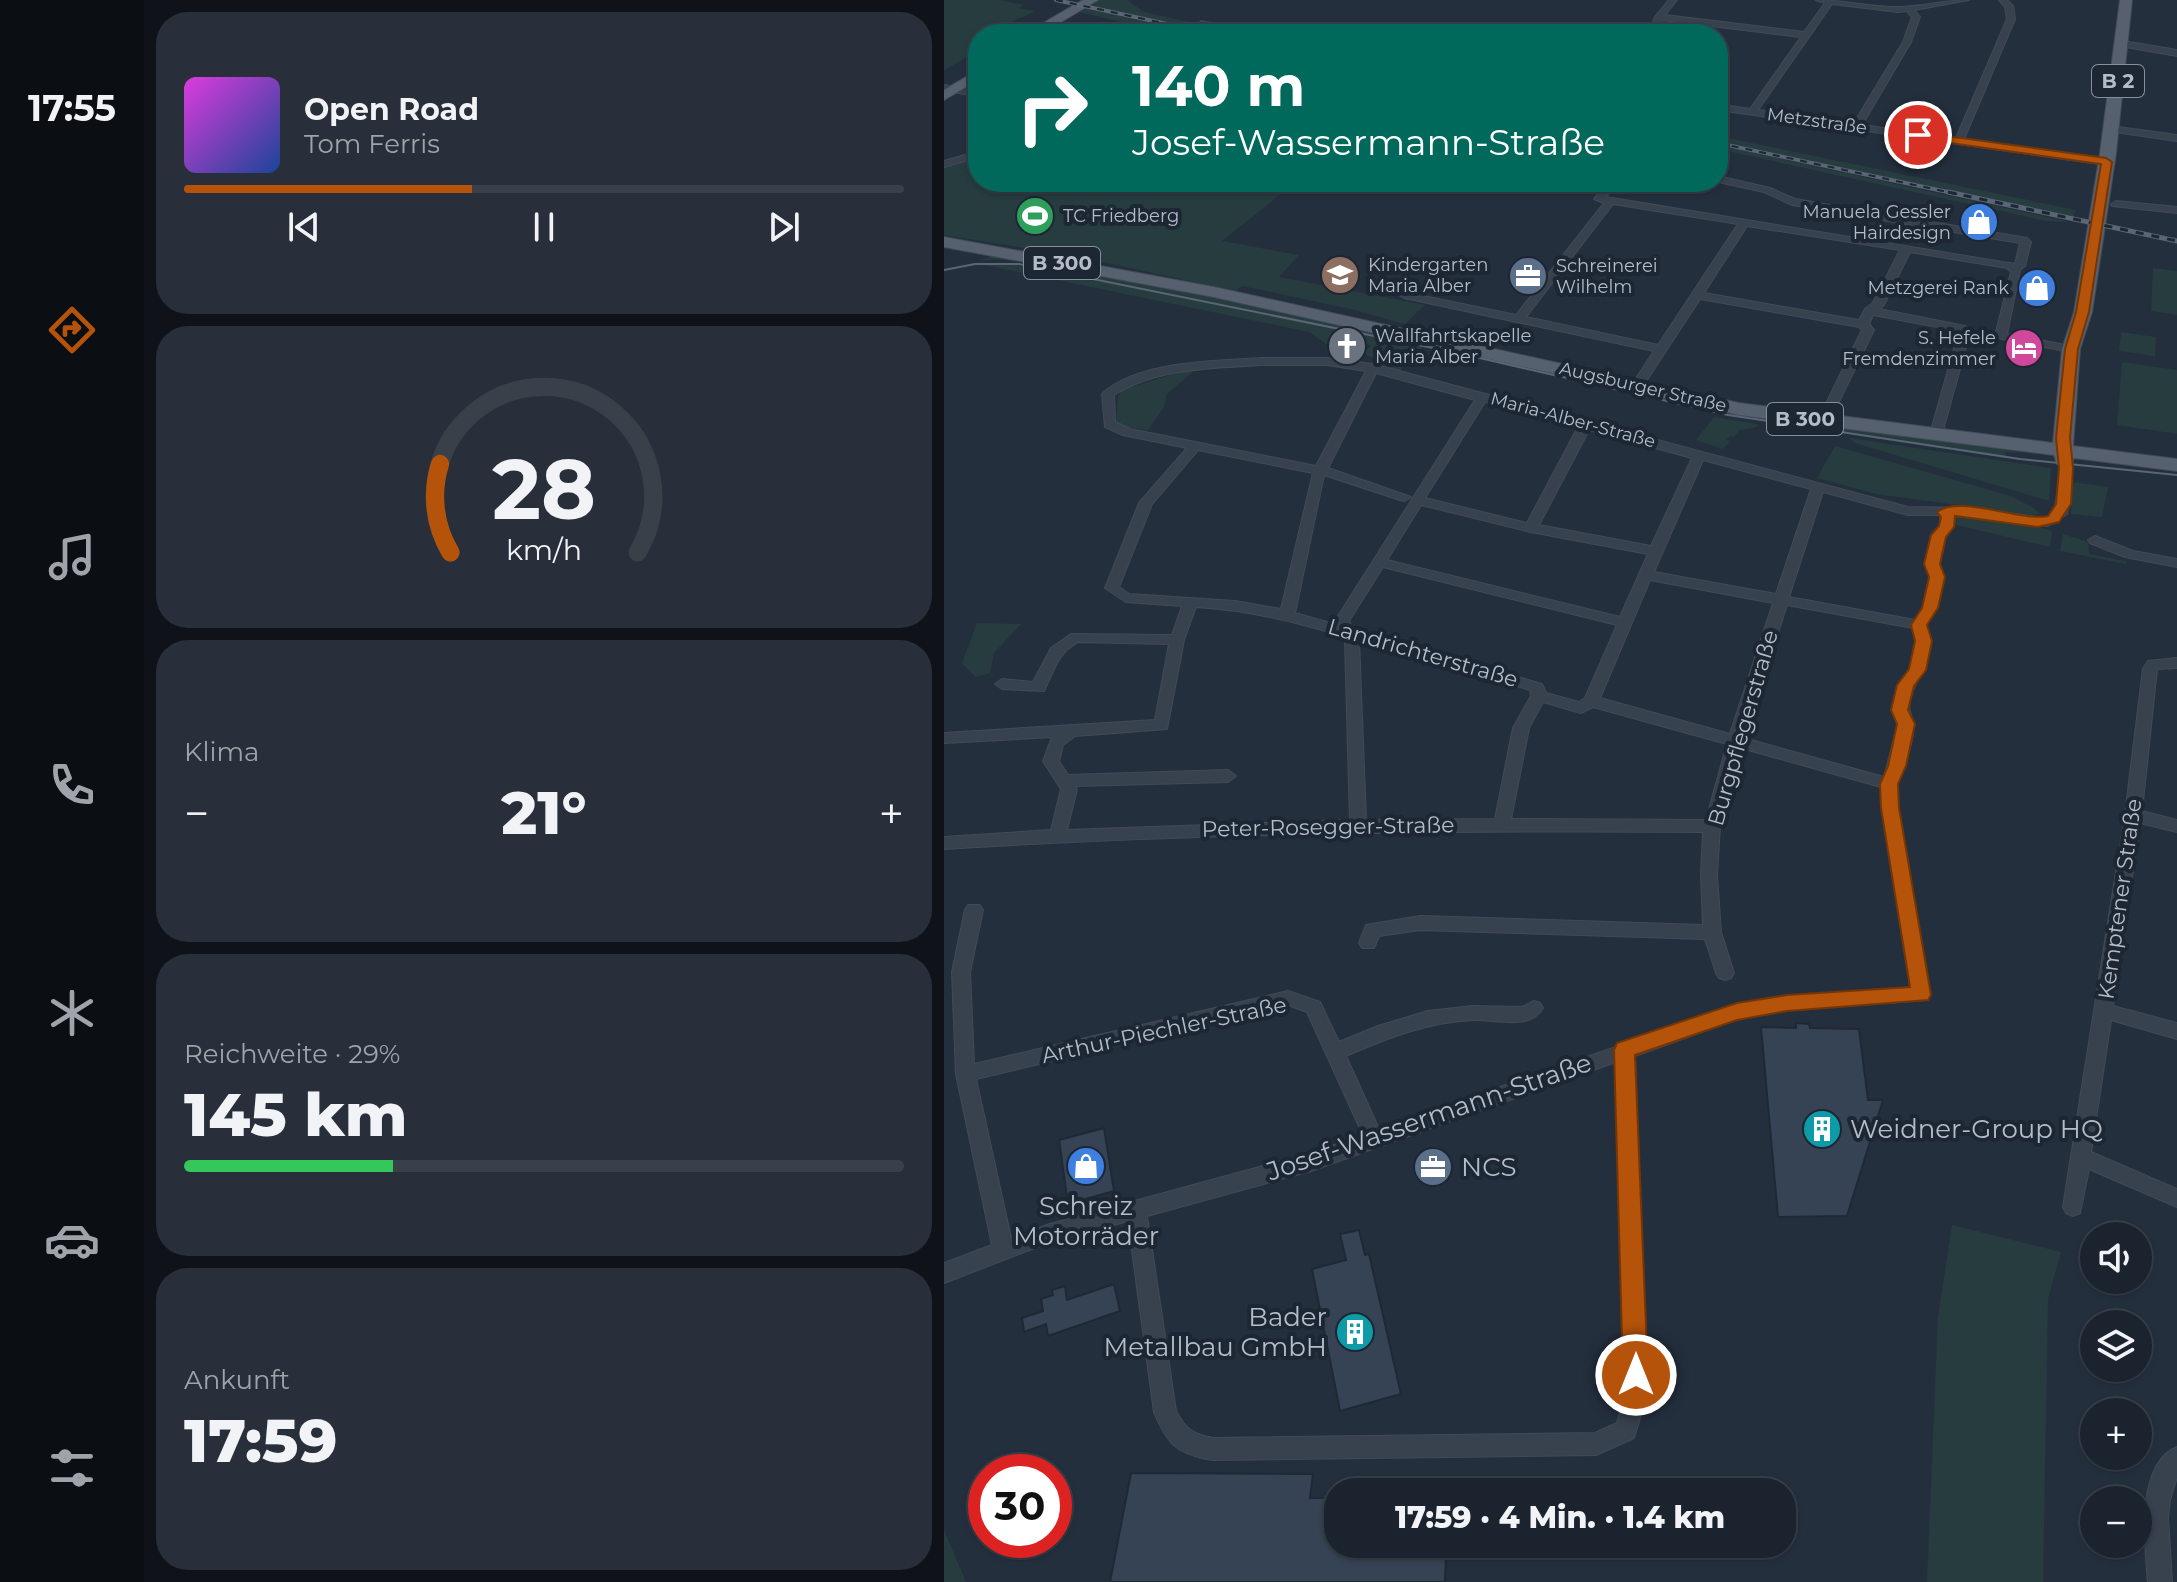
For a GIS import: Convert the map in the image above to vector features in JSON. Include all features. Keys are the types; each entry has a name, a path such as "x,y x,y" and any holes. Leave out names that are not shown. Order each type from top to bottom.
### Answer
{"main road":[{"path":"1049,24 1092,0"},
{"name":"B 2","path":"2064,454 2071,349 2083,312 2123,44 2126,0"},
{"path":"946,91 968,73"},
{"path":"946,91 968,79"},
{"name":"Augsburger Straße","path":"944,242 1214,292 1739,409 1988,441 2064,454"},
{"path":"2064,454 2177,465"},
{"path":"2064,454 2128,475 2177,482"}],"street":[{"path":"1656,24 1673,0"},
{"path":"1752,112 1806,35 1825,1 1909,9 1965,0"},
{"path":"1959,141 2011,19 2009,6 2003,0"},
{"path":"1856,127 1907,42 1916,17 1909,9"},
{"path":"1659,17 1716,24"},
{"path":"1201,23 1205,24"},
{"path":"1728,25 1806,35"},
{"path":"2123,44 2177,53"},
{"path":"946,91 968,93"},
{"name":"Metzstraße","path":"1728,108 2106,162"},
{"path":"2111,129 2177,138"},
{"path":"944,164 968,157"},
{"path":"1605,192 1599,199 2015,268 2020,266 2026,242 1792,202 1767,190 1728,181"},
{"path":"1519,319 1610,202"},
{"path":"2116,204 2177,210"},
{"path":"1828,236 1842,210"},
{"path":"1637,386 1744,223"},
{"path":"1863,324 1869,311 1878,305 1906,249"},
{"path":"2015,268 2001,336 2071,349"},
{"path":"1404,295 1662,349"},
{"path":"1698,295 1863,324 1868,330 1823,422"},
{"path":"1869,311 1965,329 1936,434"},
{"name":"Maria-Alber-Straße","path":"1196,445 1127,432 1109,424 1108,394 1116,387 1157,374 1239,361 1322,359 1373,368 1483,396 1908,511 1979,513 2038,522 2048,522 2060,514 2066,478 2064,454"},
{"path":"1287,615 1321,470 1373,368"},
{"path":"1358,827 1352,641 1342,621 1411,499 1483,396"},
{"path":"1531,528 1586,424"},
{"path":"1196,445 1321,470 1411,499 1531,528 1655,551"},
{"name":"Landrichterstraße","path":"1196,445 1146,503 1112,588 1126,598 1191,601 1287,615 1537,687 1539,696 1581,708 1591,701 1889,784"},
{"path":"1591,701 1694,463 1701,455"},
{"name":"Burgpflegerstraße","path":"1725,973 1712,932 1709,875 1712,826 1735,743 1818,487"},
{"path":"1919,625 1930,608 1937,577 1932,564 1938,535 1946,527 1948,517 1945,512"},
{"path":"2095,540 2130,554 2177,563"},
{"path":"1378,562 1625,623"},
{"path":"1646,575 1919,625"},
{"path":"944,738 1162,725 1177,640 1191,601"},
{"path":"1889,784 1897,766 1906,724 1900,710 1906,685 1918,670 1924,641 1919,625"},
{"path":"1002,684 1039,688 1043,671 1053,655 1067,640 1076,637 1177,640"},
{"name":"Kemptener Straße","path":"2073,1207 2133,815 2150,669 2153,664 2177,663"},
{"path":"1502,823 1521,728 1539,696"},
{"path":"1058,835 1069,789 1051,761 1055,743 1072,731"},
{"path":"1065,781 1228,776"},
{"name":"Josef-Wassermann-Straße","path":"944,1273 1003,1249 1375,1141 1737,1012 1787,1003 1921,995 1890,808 1889,784"},
{"path":"2133,815 2177,826"},
{"name":"Peter-Rosegger-Straße","path":"944,843 1058,835 1502,823 1712,826"},
{"path":"974,910 961,972 965,1074 1003,1249"},
{"path":"1368,943 1372,930 1420,923 1712,932"},
{"name":"Arthur-Piechler-Straße","path":"965,1074 1288,998 1314,1007 1375,1141"},
{"path":"1336,1052 1366,1038 1439,1014 1479,1010 1525,1015 1534,1008"},
{"path":"2104,1011 2177,1031"},
{"path":"1136,1209 1165,1412 1176,1436 1190,1445 1213,1449 1596,1444 1626,1430 1636,1395 1625,1050"},
{"path":"2081,1157 2177,1198"},
{"path":"2160,1582 2158,1504 2169,1466 2177,1458"}],"green space":[{"path":"944,0 1000,0 1024,5 1019,8 1035,11 1008,24 968,24 968,57 944,70"},
{"path":"1098,0 1127,0 1144,12 1198,24 1174,24 1088,6"},
{"path":"1084,8 1158,24 1130,24 1075,11"},
{"path":"1728,138 2076,210 2073,217 1728,143"},
{"path":"1728,147 2070,222 2046,221 1728,151"},
{"path":"968,160 968,192 1283,192 1222,241 1299,255 1279,277 1425,305 1405,324 1242,286 1236,291 1070,255 944,235 944,167"},
{"path":"998,255 1199,293 1470,351 1465,356 1423,347 1399,371 1377,364 1376,359 1364,354 1371,345 1336,338 1329,346 1309,332 985,265 1016,265 1047,271 1052,267 1012,259 980,260"},
{"path":"2153,268 2177,271 2177,315 2151,311"},
{"path":"2121,332 2156,337 2155,356 2119,351"},
{"path":"2122,362 2177,370 2177,434 2117,425"},
{"path":"1195,370 1167,394 1164,407 1148,430 1123,427 1116,421 1118,397 1123,389"},
{"path":"1725,410 2028,454 2006,452 2005,458 1723,415"},
{"path":"1714,417 1758,424 1757,427 1740,430 1734,437 1730,436 1723,449 1696,440"},
{"path":"1849,438 2051,468 2049,501 1855,443"},
{"path":"1835,446 2011,496 2040,514 2016,516 1877,494 1817,478"},
{"path":"2072,482 2108,487 2102,517 2071,514"},
{"path":"1956,515 2024,523 2052,531 2050,547 1952,524"},
{"path":"2063,534 2088,542 2089,554 2126,561 2126,564 2060,551"},
{"path":"977,623 1021,624 994,653 990,673 976,677 962,663"},
{"path":"1952,1225 2061,1252 2048,1299 2043,1582 1927,1582 1938,1317"},
{"path":"944,1530 966,1582 944,1582"}],"building":[{"name":"Weidner-Group HQ","path":"1796,1023 1809,1024 1810,1028 1859,1029 1868,1100 1883,1100 1847,1216 1778,1217 1761,1027 1796,1028"},
{"name":"Schreiz Motorräder","path":"1104,1128 1114,1191 1068,1204 1059,1140"},
{"name":"Bader Metallbau GmbH","path":"1359,1230 1365,1255 1369,1254 1401,1394 1340,1411 1312,1269 1346,1260 1340,1234"},
{"path":"1114,1284 1120,1311 1048,1336 1046,1324 1024,1332 1022,1318 1043,1311 1041,1299 1053,1295 1052,1290 1065,1286 1067,1300"},
{"path":"1131,1473 1313,1474 1310,1498 1324,1498 1324,1558 1446,1558 1445,1582 1110,1582"}],"tram line":[{"path":"944,270 975,264 1019,264 1458,353 1728,415 2020,459 2177,475"}],"railway":[{"path":"1056,0 1168,24"},
{"path":"1728,145 1957,194"},
{"path":"1948,192 2177,241"}],"place":[{"name":"TC Friedberg","path":"1035,216"},
{"name":"Manuela Gessler Hairdesign","path":"1979,222"},
{"name":"Kindergarten Maria Alber","path":"1340,275"},
{"name":"Schreinerei Wilhelm","path":"1528,276"},
{"name":"Metzgerei Rank","path":"2037,288"},
{"name":"Wallfahrtskapelle Maria Alber","path":"1347,346"},
{"name":"S. Hefele Fremdenzimmer","path":"2024,348"},
{"name":"Weidner-Group HQ","path":"1822,1129"},
{"name":"Schreiz Motorräder","path":"1086,1166"},
{"name":"NCS","path":"1433,1167"},
{"name":"Bader Metallbau GmbH","path":"1355,1332"}],"route":[{"path":"1636,1375 1625,1050 1737,1012 1787,1003 1921,995 1890,808 1889,784 1897,766 1906,724 1900,710 1906,685 1918,670 1924,641 1919,625 1930,608 1937,577 1932,564 1938,535 1946,527 1948,517 1945,512 1960,511 2048,522 2060,514 2063,504 2066,468 2063,438 2071,349 2083,312 2106,162 1918,135"}]}
